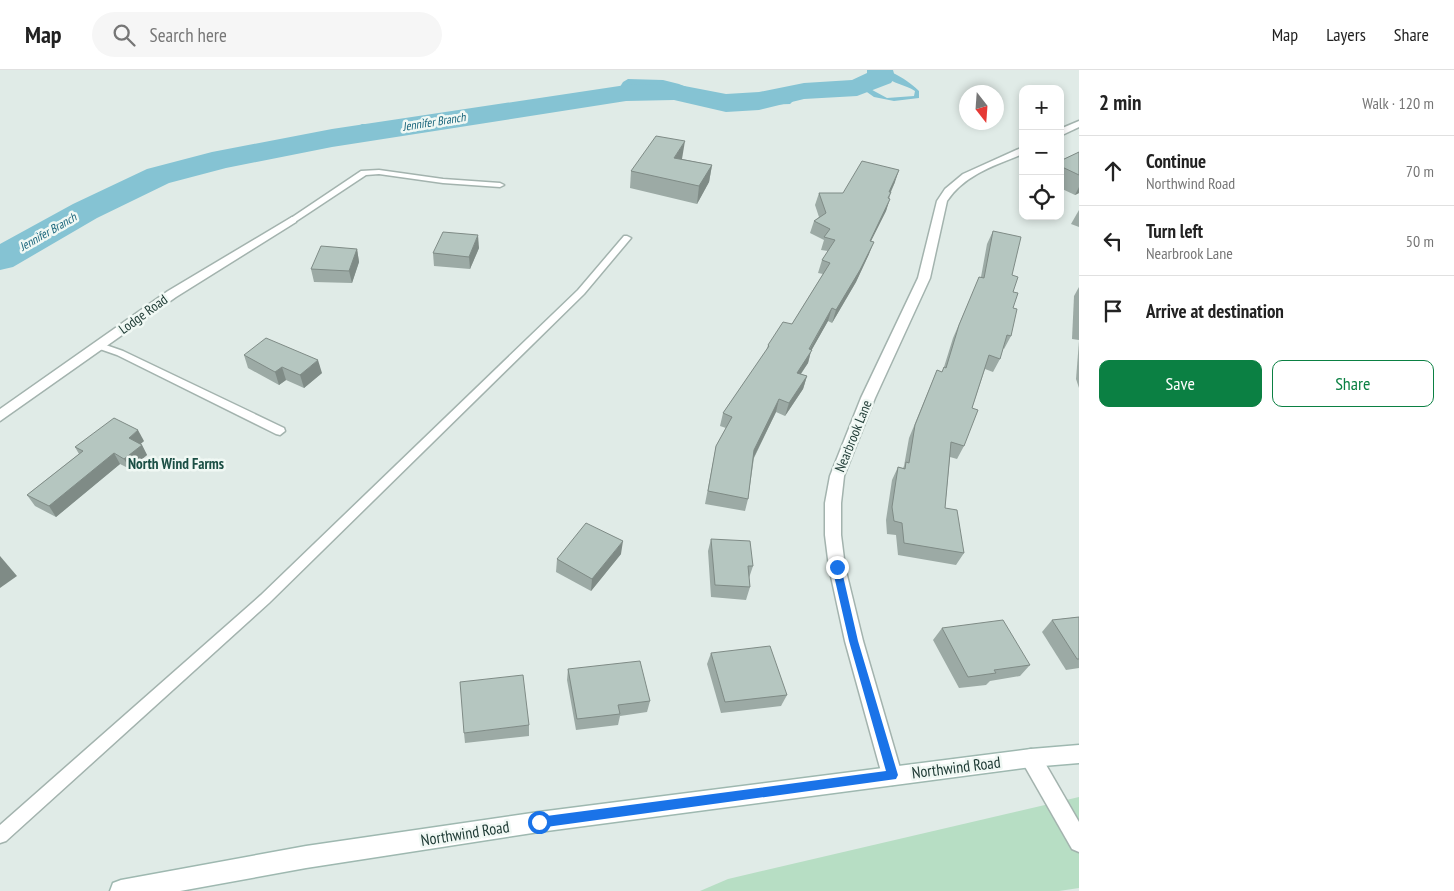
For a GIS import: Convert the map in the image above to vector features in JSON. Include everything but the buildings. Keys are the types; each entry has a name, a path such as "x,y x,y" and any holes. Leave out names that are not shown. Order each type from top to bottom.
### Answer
{"street":[{"path":"1064,131 1079,124"},
{"name":"Nearbrook Lane","path":"892,775 854,641 837,567 833,535 833,503 837,476 868,398 924,278 942,201 946,193 971,174 1019,152"},
{"name":"Lodge Road","path":"0,416 172,294 292,220"},
{"name":"Northwind Road","path":"121,891 306,857 520,825 892,775 1079,754"},
{"path":"1031,758 1079,842"}],"lane":[{"path":"292,220 364,173 379,172 443,181 500,185"},
{"path":"0,835 265,598 581,292 626,238"},
{"path":"100,346 120,353 280,431"}],"green space":[{"path":"1079,797 1079,888 1059,891 700,891 728,879"}],"water":[{"name":"Jennifer Branch","path":"880,70 896,74 906,80 919,91 919,98 894,101 874,97 864,90 846,85 797,91 793,94 793,101 790,104 735,106 711,101 674,86 653,85 598,104 487,115 377,131 268,155 251,155 184,169 120,206 0,260 0,253 77,223 126,198 149,179 196,158 266,147 284,141 355,128 362,124 385,125 401,119 419,122 498,107 602,99 619,92 618,90 623,82 628,79 663,80 679,84 723,102 743,105 799,88 841,84 863,85 887,98 914,96 915,91 890,80"}],"waterway":[{"name":"Jennifer Branch","path":"0,259 85,211 158,176 223,159 332,138 626,93 674,92 726,103 759,101 804,91 857,88 881,77 880,70"}],"district":[{"name":"North Wind Farms","path":"176,464"}],"route":[{"path":"539,822 892,775 854,641 837,567"}]}
